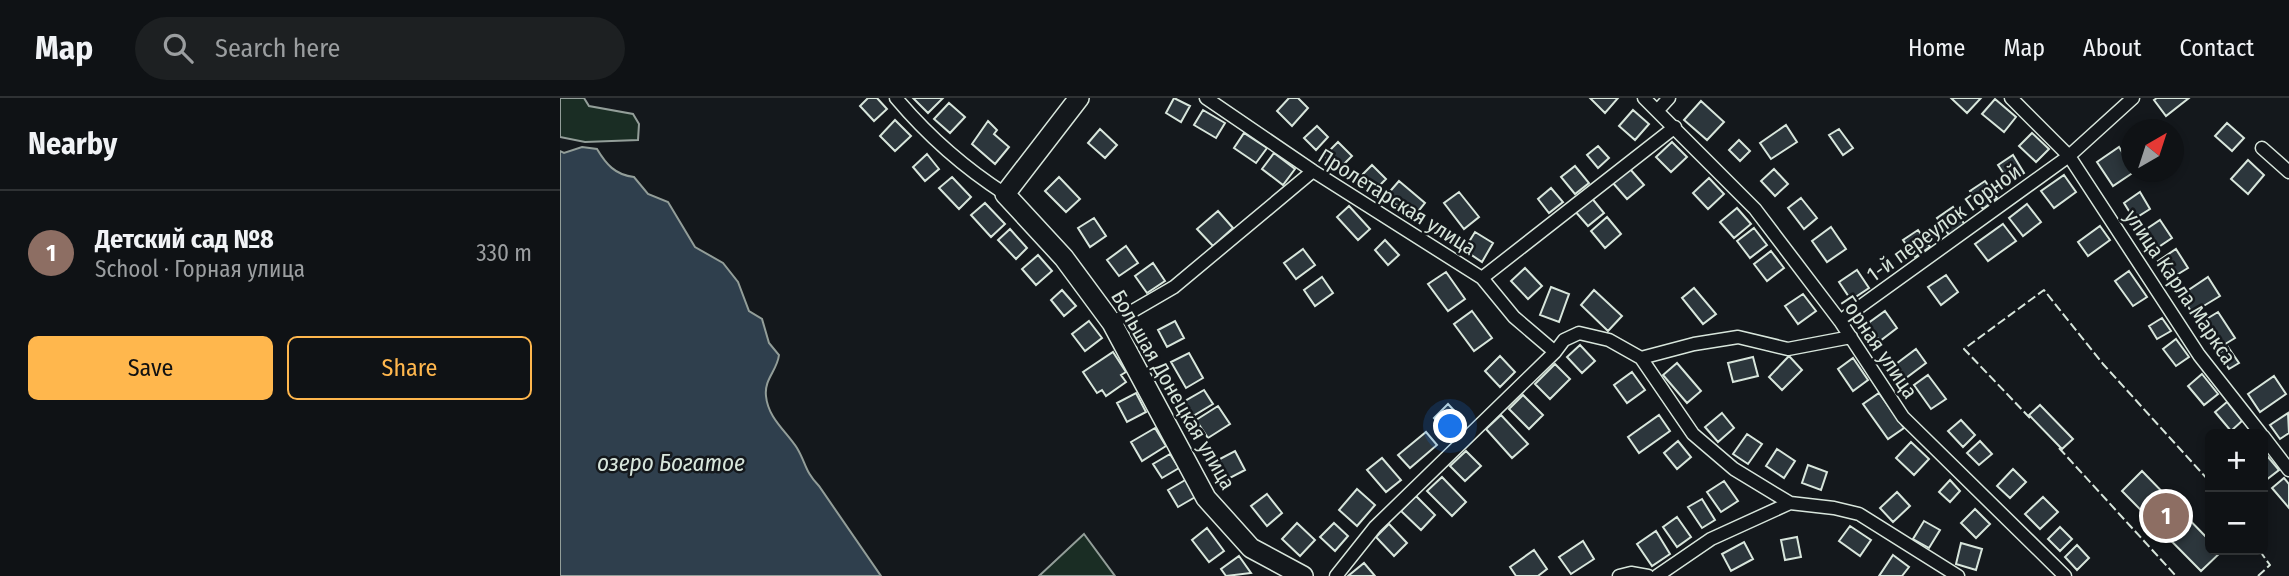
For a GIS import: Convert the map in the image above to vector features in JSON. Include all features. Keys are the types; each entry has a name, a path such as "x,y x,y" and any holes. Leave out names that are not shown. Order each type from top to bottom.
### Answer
{"street":[{"name":"Большая Донецкая улица","path":"896,98 924,132 973,174 1005,194 1063,258 1112,323 1206,498 1251,548 1303,576"},
{"path":"1005,194 1079,98"},
{"name":"Пролетарская улица","path":"1206,98 1313,171 1482,278 1514,317 1555,352"},
{"name":"Горная улица","path":"1644,98 1755,209 1840,321 1903,417 2065,576"},
{"path":"1658,110 1669,98"},
{"name":"улица Карла Маркса","path":"2011,98 2069,156 2199,355 2257,429"},
{"name":"1-й переулок Горной","path":"1840,321 2069,156 2133,98"},
{"path":"1482,278 1675,127"},
{"path":"2262,148 2289,172"},
{"path":"1112,323 1174,287 1313,171"},
{"path":"1336,576 1375,527 1555,352 1564,340 1579,333 1609,340 1641,358 1693,434 1734,469 1790,503 1835,508 1859,514 1958,576"},
{"path":"1641,358 1693,344 1738,337 1788,349 1851,337"},
{"name":"улица Карла Маркса","path":"2268,443 2289,470"},
{"path":"1657,576 1711,539 1790,503"},
{"path":"1619,576 1630,573 1648,576"}],"green space":[{"path":"560,98 584,98 589,106 633,114 639,124 638,140 585,142 560,137"},
{"path":"1084,534 1115,576 1039,576"}],"water":[{"name":"озеро Богатое","path":"582,147 597,149 612,168 621,174 634,177 648,194 668,202 695,247 723,263 738,282 749,311 762,319 769,343 779,355 766,390 770,411 797,448 811,476 881,576 560,576 560,151 564,153"}],"building":[{"path":"868,98 877,98 887,109 874,121 860,106"},
{"path":"913,98 943,98 928,113"},
{"path":"1174,98 1190,106 1181,122 1166,113"},
{"path":"1289,98 1298,98 1308,108 1292,126 1277,111"},
{"path":"1590,98 1618,98 1605,113"},
{"path":"1951,98 1981,98 1967,113"},
{"path":"2189,98 2166,116 2154,100"},
{"path":"1995,99 2016,117 2004,132 1982,114"},
{"path":"1701,101 1724,122 1707,140 1684,120"},
{"path":"949,103 965,117 950,133 934,119"},
{"path":"1203,110 1225,123 1216,138 1194,125"},
{"path":"1633,110 1649,124 1635,140 1619,126"},
{"path":"895,120 911,136 895,151 880,136"},
{"path":"988,121 997,130 994,134 1009,147 995,164 972,144"},
{"path":"2227,123 2244,138 2232,151 2215,136"},
{"path":"1786,125 1797,142 1771,159 1760,143"},
{"path":"1317,126 1328,137 1316,150 1304,138"},
{"path":"1100,129 1117,145 1105,158 1088,143"},
{"path":"1839,129 1853,148 1843,155 1829,135"},
{"path":"1244,133 1267,148 1256,163 1234,148"},
{"path":"2032,133 2049,149 2036,162 2019,146"},
{"path":"1739,140 1750,151 1740,161 1729,150"},
{"path":"1338,142 1352,156 1338,170 1324,156"},
{"path":"1672,142 1687,157 1671,172 1656,157"},
{"path":"1598,146 1609,158 1598,168 1587,155"},
{"path":"2119,147 2121,181 2113,186 2097,162"},
{"path":"1274,153 1295,169 1283,185 1262,169"},
{"path":"927,154 939,169 925,181 913,167"},
{"path":"2013,155 2024,173 2010,183 1998,165"},
{"path":"2248,160 2264,175 2248,194 2231,179"},
{"path":"1372,165 1386,179 1374,191 1360,177"},
{"path":"1575,166 1589,183 1575,194 1561,177"},
{"path":"1630,169 1644,185 1627,199 1613,183"},
{"path":"1774,169 1788,184 1775,196 1761,181"},
{"path":"2064,175 2076,192 2054,208 2041,191"},
{"path":"952,177 971,197 959,209 939,188"},
{"path":"1059,177 1080,199 1066,212 1045,191"},
{"path":"1709,178 1724,194 1708,209 1693,193"},
{"path":"1399,181 1425,203 1412,219 1386,196"},
{"path":"1985,181 1997,198 1983,209 1970,191"},
{"path":"1551,188 1563,202 1549,213 1538,199"},
{"path":"1459,192 1479,217 1464,229 1444,203"},
{"path":"2140,192 2150,209 2134,219 2124,203"},
{"path":"1590,196 1604,213 1588,226 1574,210"},
{"path":"1801,198 1817,218 1804,229 1788,208"},
{"path":"985,203 1005,224 991,237 971,215"},
{"path":"2027,204 2041,222 2023,236 2009,218"},
{"path":"1349,206 1370,229 1358,240 1337,217"},
{"path":"1953,207 1965,225 1949,235 1937,218"},
{"path":"1737,208 1751,224 1734,238 1720,222"},
{"path":"1218,211 1233,228 1213,246 1197,229"},
{"path":"1607,217 1621,234 1605,248 1591,231"},
{"path":"1094,218 1106,236 1090,247 1078,228"},
{"path":"2160,220 2172,238 2154,250 2142,232"},
{"path":"2003,224 2016,241 1988,261 1975,244"},
{"path":"2100,226 2110,240 2088,256 2078,242"},
{"path":"1831,227 1846,249 1827,262 1812,241"},
{"path":"1754,228 1767,245 1750,258 1737,241"},
{"path":"1010,229 1027,248 1016,259 998,240"},
{"path":"1918,230 1930,247 1915,257 1903,240"},
{"path":"1475,232 1493,243 1482,262 1464,250"},
{"path":"1385,240 1399,255 1388,265 1375,250"},
{"path":"1126,246 1138,263 1119,276 1107,260"},
{"path":"1303,249 1315,265 1296,279 1284,263"},
{"path":"2176,249 2188,268 2170,279 2158,261"},
{"path":"1771,251 1784,268 1767,281 1754,264"},
{"path":"1038,255 1052,271 1036,285 1022,269"},
{"path":"1153,263 1165,281 1147,293 1135,276"},
{"path":"1525,268 1542,286 1528,299 1511,281"},
{"path":"1857,270 1869,288 1851,300 1839,282"},
{"path":"2129,271 2147,297 2133,306 2115,281"},
{"path":"1446,272 1465,299 1448,311 1428,284"},
{"path":"1946,275 1958,292 1941,305 1928,287"},
{"path":"1322,277 1333,293 1315,306 1304,290"},
{"path":"2208,277 2220,296 2192,313 2181,295"},
{"path":"1551,287 1569,294 1559,322 1540,315"},
{"path":"1694,288 1716,314 1703,324 1682,298"},
{"path":"1062,290 1076,306 1064,316 1051,300"},
{"path":"1594,290 1622,316 1608,331 1581,305"},
{"path":"1803,294 1816,311 1798,324 1785,306"},
{"path":"1472,311 1492,338 1474,351 1454,324"},
{"path":"1885,311 1897,328 1880,341 1867,324"},
{"path":"2218,312 2235,338 2217,349 2200,323"},
{"path":"2162,318 2171,331 2157,339 2149,326"},
{"path":"1089,321 1102,338 1085,351 1072,334"},
{"path":"1175,321 1184,338 1167,347 1158,330"},
{"path":"2176,339 2189,357 2176,366 2163,349"},
{"path":"1580,345 1595,361 1582,373 1567,357"},
{"path":"2228,347 2239,363 2229,369 2219,353"},
{"path":"1916,349 1926,363 1906,378 1896,364"},
{"path":"1113,352 1126,372 1121,375 1126,382 1106,396 1102,390 1097,393 1083,372"},
{"path":"1189,353 1203,378 1186,388 1171,362"},
{"path":"1500,356 1515,372 1500,387 1485,371"},
{"path":"1789,356 1802,370 1782,390 1769,377"},
{"path":"1753,357 1758,376 1733,382 1728,363"},
{"path":"1853,358 1868,380 1853,391 1838,369"},
{"path":"1677,363 1701,391 1687,403 1663,375"},
{"path":"1555,364 1570,379 1550,399 1535,384"},
{"path":"1632,372 1645,390 1627,403 1614,385"},
{"path":"2202,374 2218,394 2204,405 2188,386"},
{"path":"1928,375 1946,399 1931,409 1914,385"},
{"path":"2274,376 2286,394 2260,412 2248,394"},
{"path":"1204,390 1213,404 1193,416 1185,401"},
{"path":"1136,393 1146,412 1127,422 1117,403"},
{"path":"1879,393 1904,428 1888,439 1863,404"},
{"path":"1523,395 1543,415 1529,429 1509,409"},
{"path":"2227,402 2242,421 2229,429 2215,412"},
{"path":"1448,404 1463,420 1449,434 1434,418"},
{"path":"2040,405 2073,439 2062,449 2029,415"},
{"path":"1218,406 1230,424 1208,438 1196,420"},
{"path":"1722,413 1734,428 1718,442 1705,427"},
{"path":"2288,413 2289,433 2280,439 2270,425"},
{"path":"1501,415 1528,444 1512,458 1486,429"},
{"path":"1659,415 1670,431 1639,453 1628,437"},
{"path":"1961,420 1975,435 1963,447 1948,431"},
{"path":"1155,428 1166,446 1142,461 1131,442"},
{"path":"1426,432 1437,445 1410,468 1398,455"},
{"path":"1747,434 1762,444 1748,464 1733,454"},
{"path":"1678,441 1691,457 1677,469 1664,453"},
{"path":"1980,441 1992,454 1979,465 1967,453"},
{"path":"1911,442 1929,459 1914,475 1896,458"},
{"path":"1777,449 1795,461 1784,478 1766,466"},
{"path":"1235,451 1245,470 1228,479 1218,460"},
{"path":"1466,451 1481,466 1465,481 1450,466"},
{"path":"1170,454 1179,468 1162,478 1153,464"},
{"path":"2268,457 2279,470 2268,478"},
{"path":"1382,458 1401,480 1386,492 1367,470"},
{"path":"1808,465 1827,472 1821,490 1802,483"},
{"path":"2013,469 2026,482 2010,498 1997,486"},
{"path":"2142,471 2205,536 2205,555 2218,555 2201,571 2122,491"},
{"path":"1442,477 1466,502 1452,516 1427,491"},
{"path":"2284,478 2289,484 2289,508 2272,488"},
{"path":"1187,479 1197,496 1178,507 1168,490"},
{"path":"1950,480 1960,491 1950,502 1939,492"},
{"path":"1724,481 1738,501 1721,512 1707,492"},
{"path":"1357,489 1375,505 1357,526 1339,510"},
{"path":"1897,492 1910,506 1893,522 1880,508"},
{"path":"1267,494 1282,513 1267,526 1251,506"},
{"path":"1416,496 1435,515 1421,530 1401,511"},
{"path":"2043,497 2058,512 2040,529 2025,514"},
{"path":"1702,499 1715,520 1702,528 1688,507"},
{"path":"1975,509 1990,524 1976,538 1961,523"},
{"path":"1677,517 1691,537 1677,547 1663,527"},
{"path":"1924,521 1940,530 1929,548 1913,539"},
{"path":"1297,523 1315,540 1300,556 1282,539"},
{"path":"1334,523 1348,536 1335,551 1320,537"},
{"path":"1389,524 1407,543 1394,556 1376,537"},
{"path":"1850,526 1871,540 1860,556 1839,541"},
{"path":"2060,527 2072,539 2060,551 2048,539"},
{"path":"1207,528 1224,551 1209,562 1192,540"},
{"path":"1656,531 1670,554 1652,566 1637,544"},
{"path":"1797,537 1801,557 1785,560 1781,540"},
{"path":"1583,541 1594,559 1571,574 1559,557"},
{"path":"1744,542 1753,559 1731,571 1722,554"},
{"path":"1961,543 1982,549 1976,570 1956,564"},
{"path":"2077,545 2089,558 2077,570 2065,557"},
{"path":"1534,550 1547,569 1538,576 1516,576 1510,567"},
{"path":"1893,555 1909,567 1902,576 1879,576"},
{"path":"1239,556 1251,573 1226,576 1221,569"},
{"path":"1364,563 1375,576 1348,576"}],"fence":[{"path":"2030,418 1964,349 2044,290 2103,364 2205,476"},
{"path":"2059,448 2176,576"},
{"path":"2258,576 2270,565 2263,555"}],"place":[{"name":"Детский сад №8","path":"2166,516"}]}
